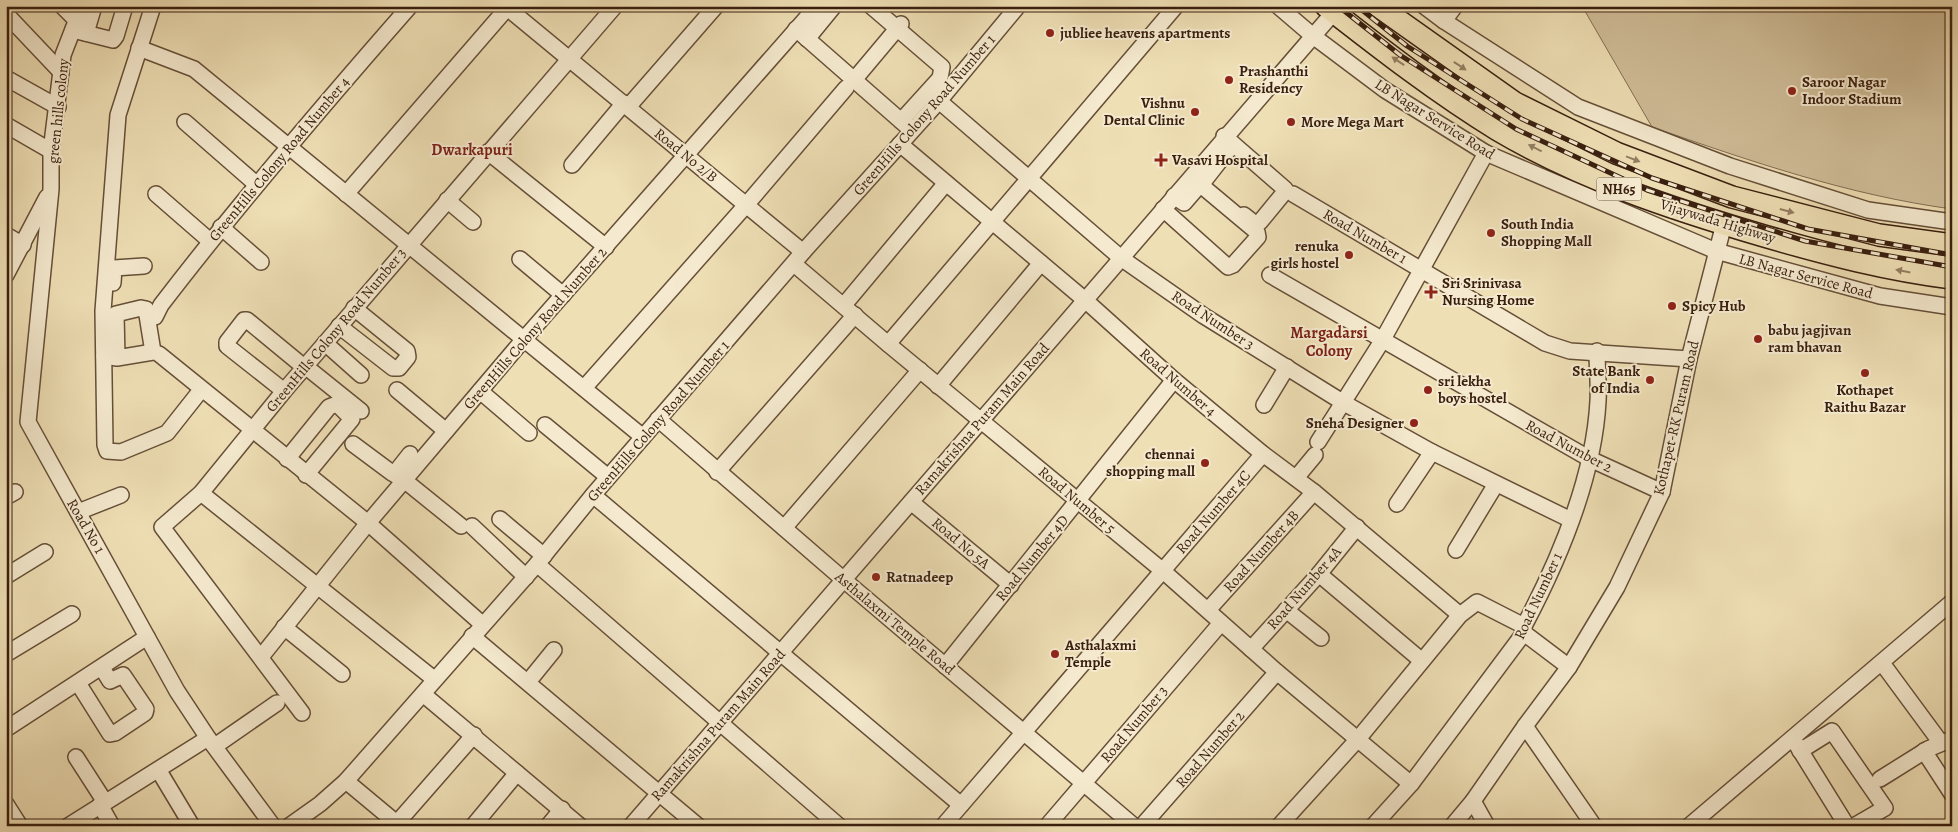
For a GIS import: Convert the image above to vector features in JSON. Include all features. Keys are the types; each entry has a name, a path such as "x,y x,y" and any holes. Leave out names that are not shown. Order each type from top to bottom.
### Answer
{"highway":[{"name":"Vijaywada Highway","path":"1378,6 1515,103 1602,146 1732,197 1879,235 1952,245"},
{"name":"Vijaywada Highway","path":"1330,9 1389,55 1498,130 1609,186 1724,224 1849,260 1910,273 1952,278"},
{"path":"1565,164 1577,134"},
{"path":"1590,176 1602,146"}],"street":[{"path":"62,6 79,28 115,39 125,6"},
{"name":"green hills colony","path":"52,189 51,151 63,55 79,28 82,6"},
{"path":"79,28 94,6"},
{"path":"153,6 118,115 108,310 111,356 105,445 111,453 121,452 166,433 201,390"},
{"name":"GreenHills Colony Road Number 4","path":"108,310 158,311 210,241 287,146 410,6"},
{"name":"GreenHills Colony Road Number 3","path":"261,657 162,527 201,492 282,389 359,309 408,245 615,6"},
{"path":"572,164 716,6"},
{"name":"GreenHills Colony Road Number 2","path":"261,657 368,523 411,459 446,432 686,155 802,34 817,6"},
{"path":"834,6 802,34 850,84 906,126 940,78 942,68 881,6"},
{"path":"872,6 899,26 958,76"},
{"name":"GreenHills Colony Road Number 1","path":"289,826 320,804 346,781 482,624 526,577 658,419 900,144 906,126 939,101 1018,6"},
{"path":"888,344 1176,6"},
{"name":"LB Nagar Service Road","path":"1278,6 1313,36 1398,98 1486,153 1716,251 1880,296 1952,307"},
{"path":"1424,6 1444,22 1578,107 1730,166 1868,210 1952,222"},
{"path":"1444,22 1455,6"},
{"path":"346,194 508,7"},
{"name":"Road No 2/B","path":"508,7 747,204 799,258"},
{"name":"Ramakrishna Puram Main Road","path":"631,826 1174,196 1199,177 1313,36 1330,9"},
{"path":"6,14 61,72"},
{"path":"584,388 747,204 899,26"},
{"path":"139,48 194,70 643,437"},
{"path":"6,78 58,107"},
{"name":"Road Number 3","path":"939,101 1028,180 1121,258 1204,316 1344,403 1432,452 1571,520"},
{"path":"185,122 256,184"},
{"path":"6,126 51,151"},
{"path":"1199,177 1254,222 1262,221 1273,208 1285,189 1229,140"},
{"name":"Road Number 4","path":"900,144 1085,300 1174,380 1263,454 1314,492 1460,616"},
{"path":"488,152 606,247"},
{"path":"1296,478 1316,449 1382,341 1486,153"},
{"path":"718,472 850,310 946,183"},
{"path":"1163,209 1228,267 1258,237 1257,232 1202,186 1197,188 1184,203 1174,196"},
{"path":"6,275 52,189"},
{"name":"Road No 1","path":"52,189 28,422 107,561 177,691 273,826"},
{"path":"156,194 210,241"},
{"name":"Road Number 1","path":"1293,194 1545,343 1570,351 1597,351 1689,359"},
{"path":"447,200 473,222"},
{"name":"Kothapet-RK Puram Road","path":"1452,826 1474,801 1525,726 1569,667 1617,587 1662,492 1689,359 1724,224"},
{"path":"221,227 261,262"},
{"path":"6,235 23,245"},
{"name":"Road Number 5","path":"799,258 850,310 888,344 1163,570 1277,672 1411,784"},
{"path":"520,259 563,295"},
{"path":"938,386 1041,263"},
{"path":"108,310 113,269 144,266"},
{"name":"Road Number 2","path":"1270,275 1590,459 1662,492"},
{"path":"359,309 381,288"},
{"path":"342,328 393,368 399,368 408,357 407,351 359,309"},
{"path":"359,309 412,349"},
{"path":"282,389 227,346 227,342 244,320 247,320 360,411"},
{"path":"325,343 361,375"},
{"name":"Road Number 1","path":"1373,826 1411,784 1524,630 1550,576 1571,520 1590,459 1598,402 1597,351"},
{"path":"159,354 250,430 332,488 368,523 482,624"},
{"path":"1264,405 1287,367"},
{"path":"784,528 920,370"},
{"name":"Road Number 4D","path":"946,666 1174,380"},
{"path":"397,390 446,432"},
{"path":"480,391 529,433"},
{"name":"Asthalaxmi Temple Road","path":"658,419 1134,826"},
{"path":"545,425 608,477"},
{"path":"353,444 392,473 400,476 466,526 526,577"},
{"path":"1397,504 1432,452"},
{"name":"Road Number 4C","path":"943,826 1263,454"},
{"path":"1456,550 1496,484"},
{"path":"201,492 434,679"},
{"name":"Road Number 4B","path":"1208,610 1314,492"},
{"path":"78,512 121,495"},
{"path":"593,495 961,805"},
{"name":"Road No 5A","path":"911,502 1010,585"},
{"path":"500,519 540,560 719,724 839,826"},
{"name":"Road Number 4A","path":"1251,649 1319,574 1357,528"},
{"path":"6,576 45,552"},
{"path":"1319,574 1422,661"},
{"path":"1279,826 1358,739 1460,616 1478,602 1524,630 1569,667"},
{"path":"1689,826 1802,741 1882,663 1952,602"},
{"path":"1286,610 1321,638"},
{"path":"6,654 72,614"},
{"name":"Road Number 3","path":"1047,826 1221,623"},
{"path":"284,627 342,674"},
{"path":"472,636 698,826"},
{"path":"6,729 147,637"},
{"path":"528,682 554,650"},
{"path":"261,657 302,713"},
{"path":"1882,663 1925,720 1936,745 1952,794"},
{"path":"78,683 110,734 115,733 146,713 146,709 122,675 110,681 97,671"},
{"path":"97,671 103,688"},
{"name":"Road Number 2","path":"1142,826 1277,672"},
{"path":"423,694 580,826"},
{"path":"68,826 102,804 277,703"},
{"path":"1525,726 1594,826"},
{"path":"1802,741 1832,731 1885,808 1862,824"},
{"path":"346,781 398,824 474,735"},
{"path":"1802,741 1847,826"},
{"path":"1880,779 1936,745"},
{"path":"76,757 112,826"},
{"path":"159,771 192,826"},
{"path":"473,826 517,773"},
{"path":"1474,801 1486,826"},
{"path":"6,804 20,826"},
{"path":"548,826 562,809"}],"shaded area":[{"name":"Saroor Nagar Indoor Stadium","path":"1582,6 1952,6 1952,209 1875,195 1800,176 1652,127"}],"railway":[{"path":"1338,6 1400,55 1516,129 1647,190 1805,241 1952,267"},
{"path":"1357,6 1407,46 1522,119 1652,178 1808,229 1952,255"}],"place":[{"name":"jubliee heavens apartments","path":"1050,33"},
{"name":"Prashanthi Residency","path":"1229,80"},
{"name":"Saroor Nagar Indoor Stadium","path":"1792,91"},
{"name":"Vishnu Dental Clinic","path":"1195,112"},
{"name":"More Mega Mart","path":"1291,122"},
{"name":"Vasavi Hospital","path":"1161,160"},
{"name":"South India Shopping Mall","path":"1491,233"},
{"name":"renuka girls hostel","path":"1349,255"},
{"name":"Sri Srinivasa Nursing Home","path":"1431,292"},
{"name":"Spicy Hub","path":"1672,306"},
{"name":"babu jagjivan ram bhavan","path":"1758,339"},
{"name":"Kothapet Raithu Bazar","path":"1865,373"},
{"name":"State Bank of India","path":"1650,380"},
{"name":"sri lekha boys hostel","path":"1428,390"},
{"name":"Sneha Designer","path":"1414,423"},
{"name":"chennai shopping mall","path":"1205,463"},
{"name":"Ratnadeep","path":"876,577"},
{"name":"Asthalaxmi Temple","path":"1055,654"}],"district":[{"name":"Dwarkapuri","path":"472,150"},
{"name":"Margadarsi Colony","path":"1329,342"}]}
